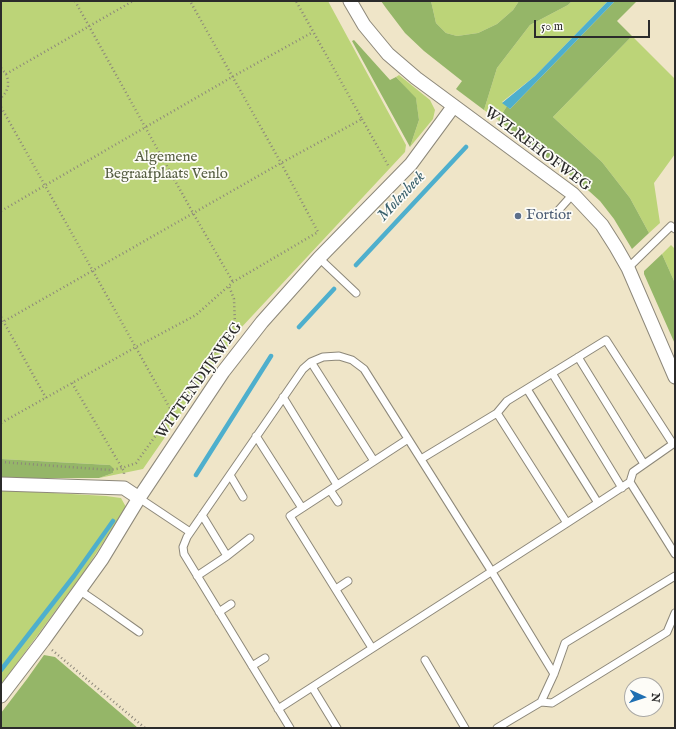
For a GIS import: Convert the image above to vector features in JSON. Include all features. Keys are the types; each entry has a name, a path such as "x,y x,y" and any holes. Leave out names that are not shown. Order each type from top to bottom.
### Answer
{"street":[{"name":"WYLREHOFWEG","path":"350,1 364,25 388,54 416,78 573,194 602,225 628,268 675,377"},
{"name":"WITTENDIJKWEG","path":"1,696 102,559 138,498 223,372 262,322 319,258 412,164 453,106"},
{"path":"1,484 124,488 138,498"}],"lane":[{"path":"556,213 573,194"},
{"path":"628,268 674,226"},
{"path":"319,258 356,294"},
{"path":"278,709 622,488 630,482 632,472 673,444 606,340 506,401 497,413 421,459"},
{"path":"290,728 197,576 184,554 183,547 190,532 303,369 311,362 323,357 339,356 352,360 364,369 492,572 554,674"},
{"path":"578,357 644,464"},
{"path":"311,362 374,461"},
{"path":"552,374 622,488"},
{"path":"527,389 598,503"},
{"path":"283,398 337,485"},
{"path":"497,413 567,523"},
{"path":"256,436 302,508"},
{"path":"372,648 290,516 408,439"},
{"path":"230,475 244,497"},
{"path":"630,482 675,554"},
{"path":"330,490 338,502"},
{"path":"138,498 190,532"},
{"path":"202,515 227,556"},
{"path":"197,576 227,556 250,538"},
{"path":"497,728 541,702 554,674 565,643 675,576"},
{"path":"336,589 348,581"},
{"path":"79,590 139,632"},
{"path":"219,612 231,604"},
{"path":"541,702 552,703 667,632 675,613"},
{"path":"252,666 266,658"},
{"path":"425,660 466,728"},
{"path":"312,687 337,728"}],"path":[{"path":"75,1 233,282"},
{"path":"6,74 133,1"},
{"path":"1,423 196,315 233,282 318,232 190,1"},
{"path":"296,1 390,168"},
{"path":"1,211 232,76 313,32"},
{"path":"1,68 6,74 8,80 6,92 1,98"},
{"path":"1,107 172,412"},
{"path":"2,322 281,163 362,119"},
{"path":"1,462 110,470 136,463 235,325 234,299 229,286"},
{"path":"1,317 2,322 46,398"},
{"path":"72,383 124,471 124,488"},
{"path":"43,641 145,728"}],"green space":[{"name":"Algemene Begraafplaats Venlo","path":"1,1 328,1 406,145 405,152 239,330 143,469 99,478 113,473 110,465 1,459"},
{"path":"381,1 431,1 436,23 446,33 457,36 478,33 497,24 513,10 519,1 572,1 568,5 530,25 497,68 484,110 456,89 462,81 424,51 405,33"},
{"path":"431,1 519,1 513,10 497,24 478,33 457,36 446,33 436,23"},
{"path":"572,1 608,1 535,76 502,102 507,106 498,120 484,110 497,68 530,25 568,5"},
{"path":"615,1 637,1 617,21 632,36 553,117 602,162 630,198 649,233 632,249 614,219 600,201 579,182 498,120 507,106 510,109"},
{"path":"632,36 675,79 675,154 654,183 660,223 649,233 630,198 602,162 553,117"},
{"path":"354,40 390,80 396,77 416,98 419,120 410,147 352,41"},
{"path":"399,75 430,100 435,110 433,119 410,147 419,120 416,99 396,77"},
{"path":"671,245 675,249 675,283 662,254"},
{"path":"662,254 675,283 675,344 644,274 644,271"},
{"path":"1,459 110,465 113,468 113,473 99,478 1,478"},
{"path":"1,490 121,498 126,507 86,569 1,685"},
{"path":"44,655 55,657 138,728 1,728 1,713"}],"water":[{"path":"608,1 615,1 510,109 502,103 535,76"}],"waterway":[{"name":"Molenbeek","path":"356,265 466,147"},
{"name":"Molenbeek","path":"299,327 334,289"},
{"name":"Molenbeek","path":"196,475 271,356"},
{"path":"1,670 74,576 113,521"}],"place":[{"name":"Fortior","path":"518,216"}]}
